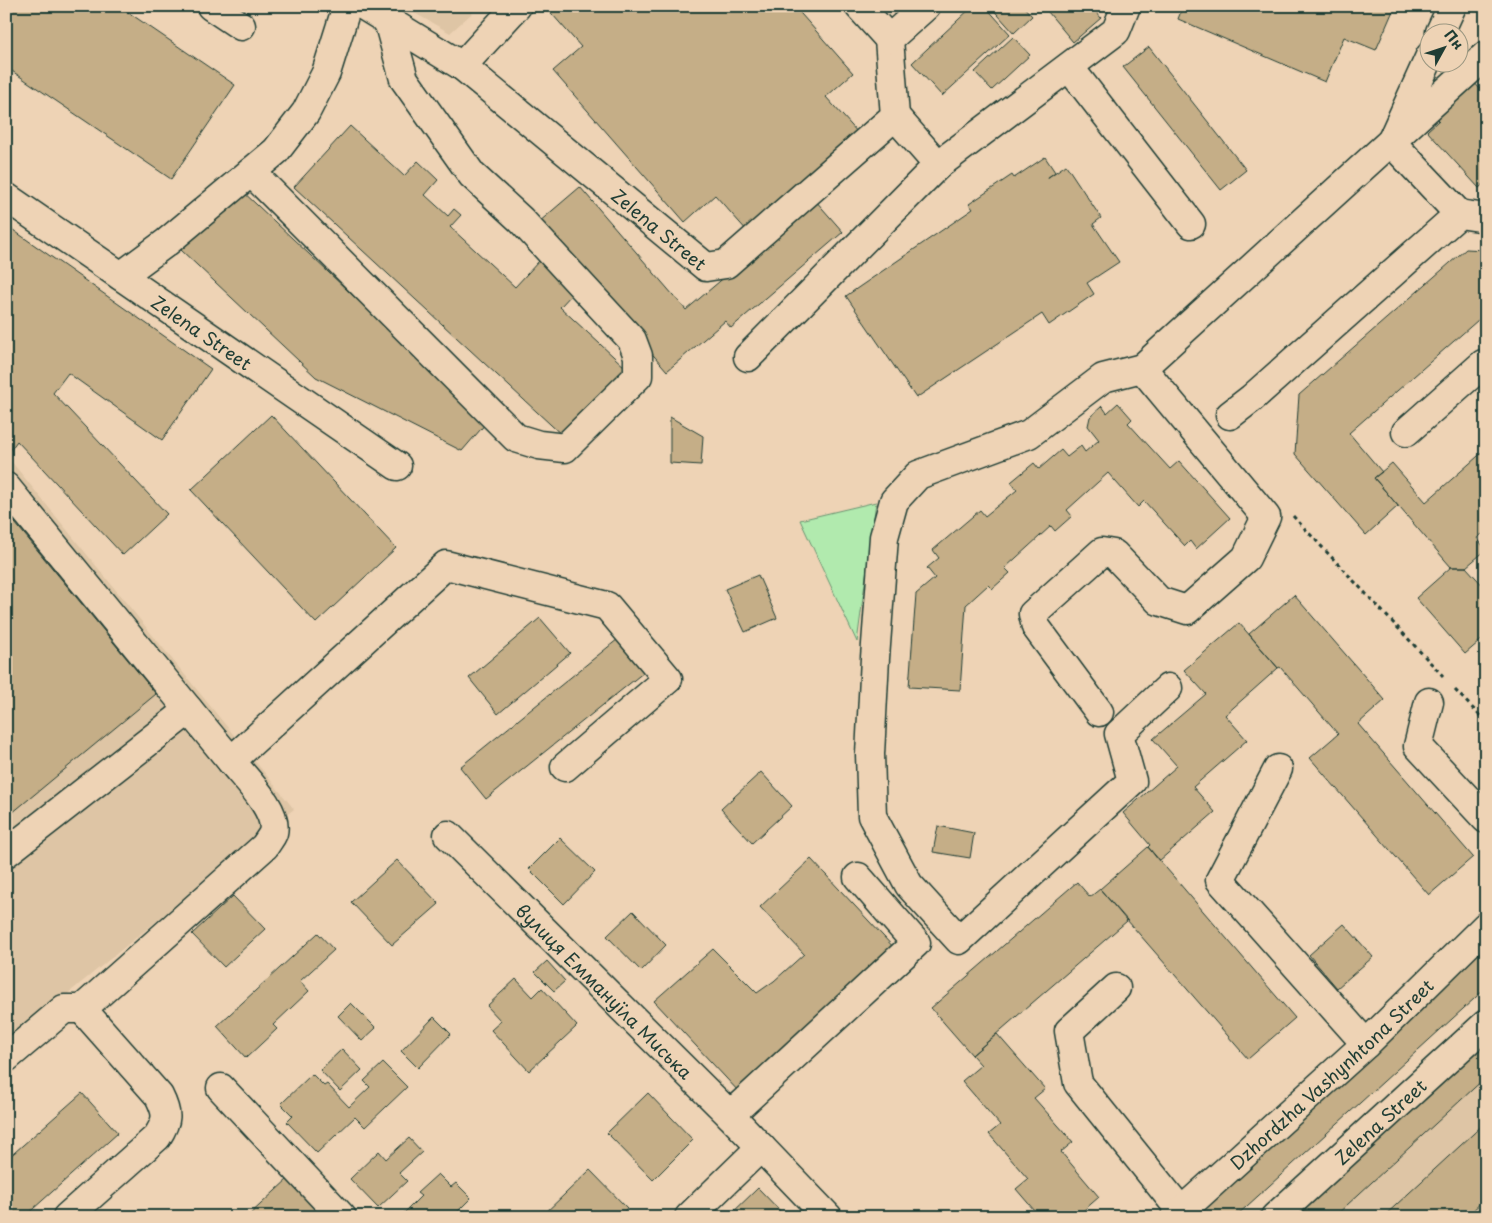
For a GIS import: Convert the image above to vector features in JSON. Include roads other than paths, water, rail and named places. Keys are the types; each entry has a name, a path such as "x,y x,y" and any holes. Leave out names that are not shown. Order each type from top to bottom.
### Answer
{"street":[{"path":"211,6 241,26"},
{"path":"121,276 167,242 276,151 306,112 326,73 347,6"},
{"name":"Zelena Street","path":"364,6 462,66 706,267 726,264 895,116"},
{"path":"462,66 518,6"},
{"path":"859,6 889,40 895,116 938,165"},
{"path":"889,40 926,6"},
{"path":"748,357 938,165 1116,31 1126,6"},
{"path":"1445,22 1452,6"},
{"path":"251,172 516,438 539,445 565,448 638,376 638,356 632,340 521,220 472,175 409,87 404,79 388,21"},
{"path":"1168,688 1120,734 1132,781 959,940 909,885 872,816 870,754 884,538 894,501 918,475 1029,434 1103,378 1142,368 1486,55"},
{"path":"1069,67 1190,224"},
{"path":"1391,142 1423,72"},
{"path":"1391,142 1459,214 1486,218"},
{"name":"Zelena Street","path":"6,197 397,466"},
{"path":"1230,415 1252,398 1459,214"},
{"path":"1406,432 1484,364 1486,365"},
{"path":"1099,712 1036,627 1033,614 1102,552 1114,554 1159,601 1187,610 1246,558 1266,517 1142,368"},
{"path":"6,487 231,761 267,806 274,820 273,834 265,846 82,1009 64,1010 6,1058"},
{"path":"231,761 446,565 607,606 668,679 565,767"},
{"path":"1428,702 1418,746 1486,819"},
{"path":"6,853 189,710"},
{"path":"1278,769 1220,880 1366,1044"},
{"name":"вулиця Еммануїла Миська","path":"448,835 730,1115 828,1217"},
{"path":"730,1115 916,943 858,877"},
{"name":"Dzhordzha Vashynhtona Street","path":"1178,1214 1366,1044 1486,926"},
{"path":"1116,988 1069,1031 1078,1083 1178,1214"},
{"path":"67,1217 157,1137 165,1125 166,1110 159,1096 82,1009"},
{"name":"Zelena Street","path":"1275,1217 1486,1024"},
{"path":"221,1088 342,1217"},
{"path":"689,1217 761,1147"}]}
